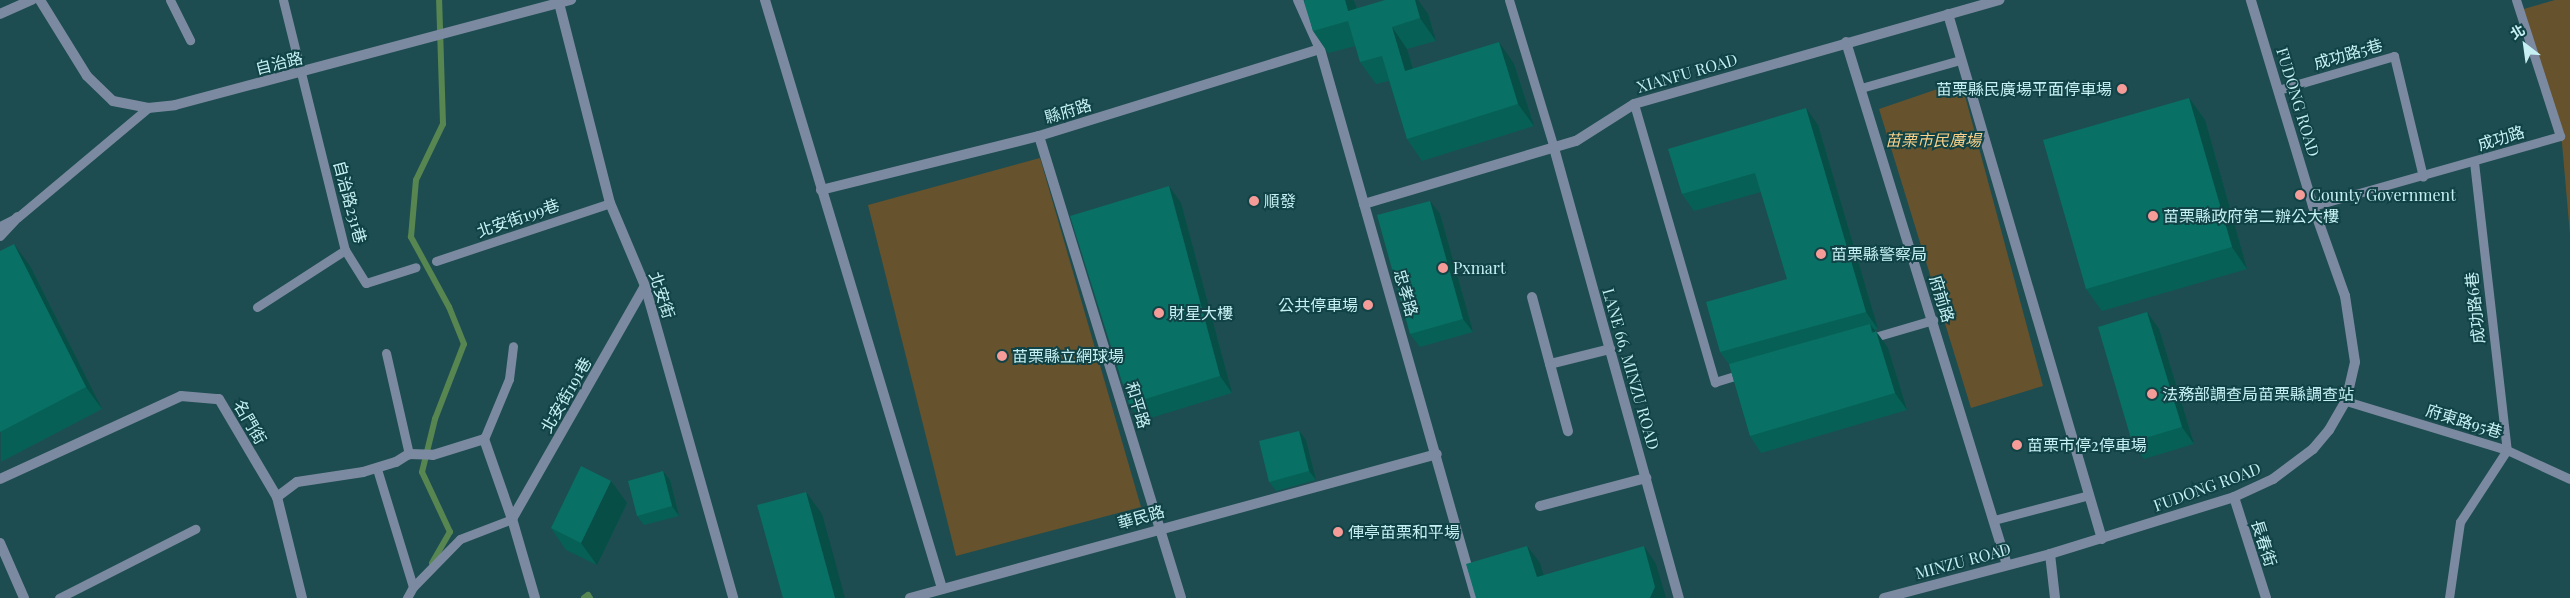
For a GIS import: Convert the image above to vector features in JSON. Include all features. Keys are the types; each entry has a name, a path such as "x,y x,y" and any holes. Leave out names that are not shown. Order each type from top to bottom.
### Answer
{"street":[{"path":"0,14 32,0"},
{"name":"自治路","path":"40,0 87,76 114,100 148,108 175,105 302,73 571,0"},
{"path":"765,0 942,588"},
{"name":"忠孝路","path":"1298,0 1320,49 1437,454 1476,598"},
{"name":"XIANFU ROAD","path":"1364,204 1576,142 1634,104 1846,42 1999,0"},
{"name":"FUDONG ROAD","path":"2050,554 2234,497 2273,479 2313,449 2329,430 2346,401 2355,362 2354,342 2345,296 2313,206 2251,0"},
{"name":"北安街","path":"559,3 610,202 645,286 733,598"},
{"path":"1948,14 2102,539"},
{"name":"府前路","path":"1846,42 2007,565"},
{"name":"縣府路","path":"821,190 1039,136 1320,49"},
{"name":"和平路","path":"1039,136 1181,598"},
{"name":"LANE 66, MINZU ROAD","path":"1554,148 1679,598"},
{"path":"0,236 18,217"},
{"name":"北安街191巷","path":"512,519 645,286"},
{"path":"1532,297 1568,431"},
{"path":"1550,364 1610,349"},
{"name":"名門街","path":"0,479 181,396 220,399 277,497 302,598"},
{"path":"277,497 297,482 377,469 409,454 434,455 484,439 512,519 535,598"},
{"name":"華民路","path":"910,598 1160,527 1381,467 1437,454"},
{"path":"1540,506 1646,478"},
{"name":"長春街","path":"2234,497 2266,598"},
{"path":"0,543 24,598"},
{"path":"2050,554 2055,598"},
{"name":"MINZU ROAD","path":"1884,598 2050,554"}],"lane":[{"path":"170,0 190,40"},
{"name":"自治路231巷","path":"283,0 345,250 366,283 416,266"},
{"path":"1509,0 1554,148"},
{"name":"成功路","path":"2313,206 2423,177 2560,136 2516,0"},
{"name":"成功路5巷","path":"2278,90 2394,56 2423,177"},
{"path":"1861,88 1960,60"},
{"path":"1634,104 1715,382 1752,371"},
{"path":"0,226 18,217 148,108"},
{"name":"成功路6巷","path":"2474,162 2506,450"},
{"name":"北安街199巷","path":"436,261 610,202"},
{"path":"257,308 345,250"},
{"path":"1856,342 1932,320"},
{"path":"484,439 509,379 513,346"},
{"path":"386,353 409,454"},
{"name":"府東路95巷","path":"2346,401 2506,450 2570,479"},
{"path":"2449,598 2460,522 2506,450"},
{"path":"377,469 414,587"},
{"path":"1994,520 2089,495"},
{"path":"407,598 414,587 460,539 512,519"},
{"path":"59,598 194,530"}],"green space":[{"path":"2555,0 2570,0 2570,235 2562,143 2517,11"},
{"name":"苗栗市民廣場","path":"1961,81 2043,386 1971,408 1879,109"},
{"name":"苗栗縣立網球場","path":"1040,158 1141,507 956,556 868,205"}],"building":[{"path":"1305,0 1345,0 1348,11 1385,0 1415,0 1420,18 1392,27 1405,71 1499,42 1518,104 1407,139 1382,56 1360,62 1348,21 1313,31"},
{"name":"苗栗縣政府第二辦公大樓","path":"2189,98 2232,247 2086,289 2043,140"},
{"path":"1806,108 1866,312 1720,352 1706,302 1787,279 1755,173 1682,194 1668,149"},
{"name":"財星大樓","path":"1169,186 1220,376 1129,404 1070,216"},
{"path":"1430,201 1463,319 1410,334 1377,215"},
{"path":"14,244 86,387 0,432 0,251"},
{"name":"法務部調查局苗栗縣調查站","path":"2147,312 2182,427 2132,442 2098,327"},
{"path":"1870,324 1872,333 1876,331 1895,393 1750,436 1729,364"},
{"path":"1299,431 1309,471 1269,482 1259,441"},
{"path":"581,466 611,481 581,543 551,528"},
{"path":"663,471 672,506 637,516 628,481"},
{"path":"806,492 835,598 783,598 757,505"},
{"path":"1527,546 1537,577 1644,546 1655,587 1650,598 1476,598 1466,564"}],"waterway":[{"path":"432,563 450,532 422,472 435,419 464,344 449,307 411,237 416,180 443,124 439,0"},
{"path":"584,598 588,595 590,598"}],"place":[{"name":"苗栗縣民廣場平面停車場","path":"2122,89"},
{"name":"County Government","path":"2300,195"},
{"name":"順發","path":"1254,201"},
{"name":"苗栗縣政府第二辦公大樓","path":"2153,216"},
{"name":"苗栗縣警察局","path":"1821,254"},
{"name":"Pxmart","path":"1443,268"},
{"name":"公共停車場","path":"1368,305"},
{"name":"財星大樓","path":"1159,313"},
{"name":"苗栗縣立網球場","path":"1002,356"},
{"name":"法務部調查局苗栗縣調查站","path":"2152,394"},
{"name":"苗栗市停2停車場","path":"2017,445"},
{"name":"俥亭苗栗和平場","path":"1338,532"}]}
